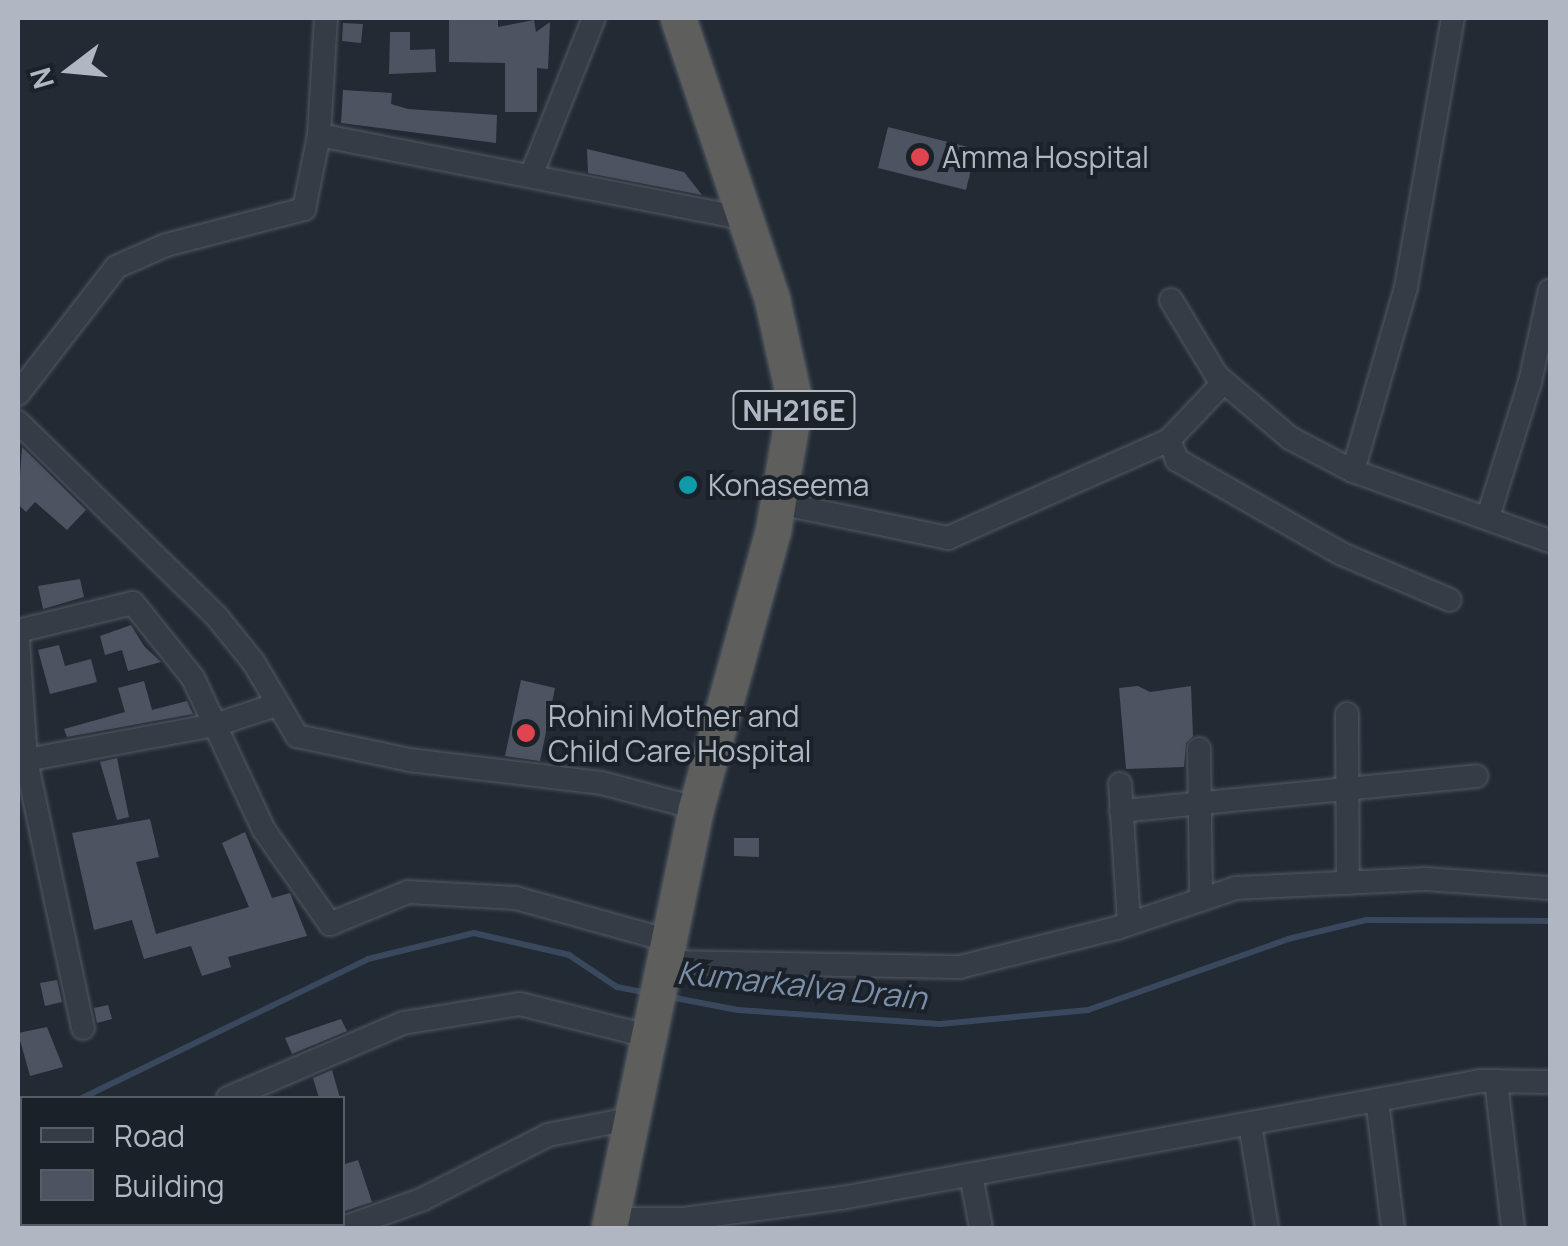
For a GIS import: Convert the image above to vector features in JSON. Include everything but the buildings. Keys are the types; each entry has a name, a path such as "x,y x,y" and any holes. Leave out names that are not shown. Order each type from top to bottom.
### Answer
{"highway":[{"name":"NH216E","path":"610,1224 696,808 778,503 795,402 792,369 678,18"}],"street":[{"path":"18,394 116,267 166,246 304,209 318,135 326,18"},
{"path":"530,176 594,18"},
{"path":"1353,471 1406,288 1453,18"},
{"path":"318,135 746,219"},
{"path":"1488,517 1530,382 1550,290"},
{"path":"1172,300 1224,382 1290,438 1353,471 1550,541"},
{"path":"778,503 948,538 1169,440 1224,382"},
{"path":"18,422 216,617 254,663 297,736 322,746 601,783 696,808"},
{"path":"1169,440 1177,460 1342,554 1450,600"},
{"path":"18,631 133,603 193,678 264,830 330,924 408,892 516,898 661,986"},
{"path":"18,640 26,760 83,1028"},
{"path":"26,760 215,725 276,705"},
{"path":"1347,714 1348,883"},
{"path":"1198,749 1201,900"},
{"path":"1121,811 1476,776"},
{"path":"1120,784 1129,924"},
{"path":"233,1096 404,1023 661,986 960,967 1129,924 1236,888 1426,879 1550,888"},
{"path":"1496,1081 1513,1228"},
{"path":"610,1224 692,1223 971,1176 1377,1100 1496,1081 1550,1082"},
{"path":"1377,1100 1393,1228"},
{"path":"343,1228 422,1199 548,1135 634,1118"},
{"path":"1250,1124 1267,1228"},
{"path":"971,1176 981,1228"}],"waterway":[{"name":"Kumarkalva Drain","path":"670,997 738,1010 940,1024 1088,1010 1288,939 1366,920 1550,921"},
{"name":"Kumarkalva Drain","path":"86,1096 368,959 474,933 569,955 617,987 648,993"}],"place":[{"name":"Amma Hospital","path":"920,157"},
{"name":"Konaseema","path":"688,485"},
{"name":"Rohini Mother and Child Care Hospital","path":"526,733"}]}
